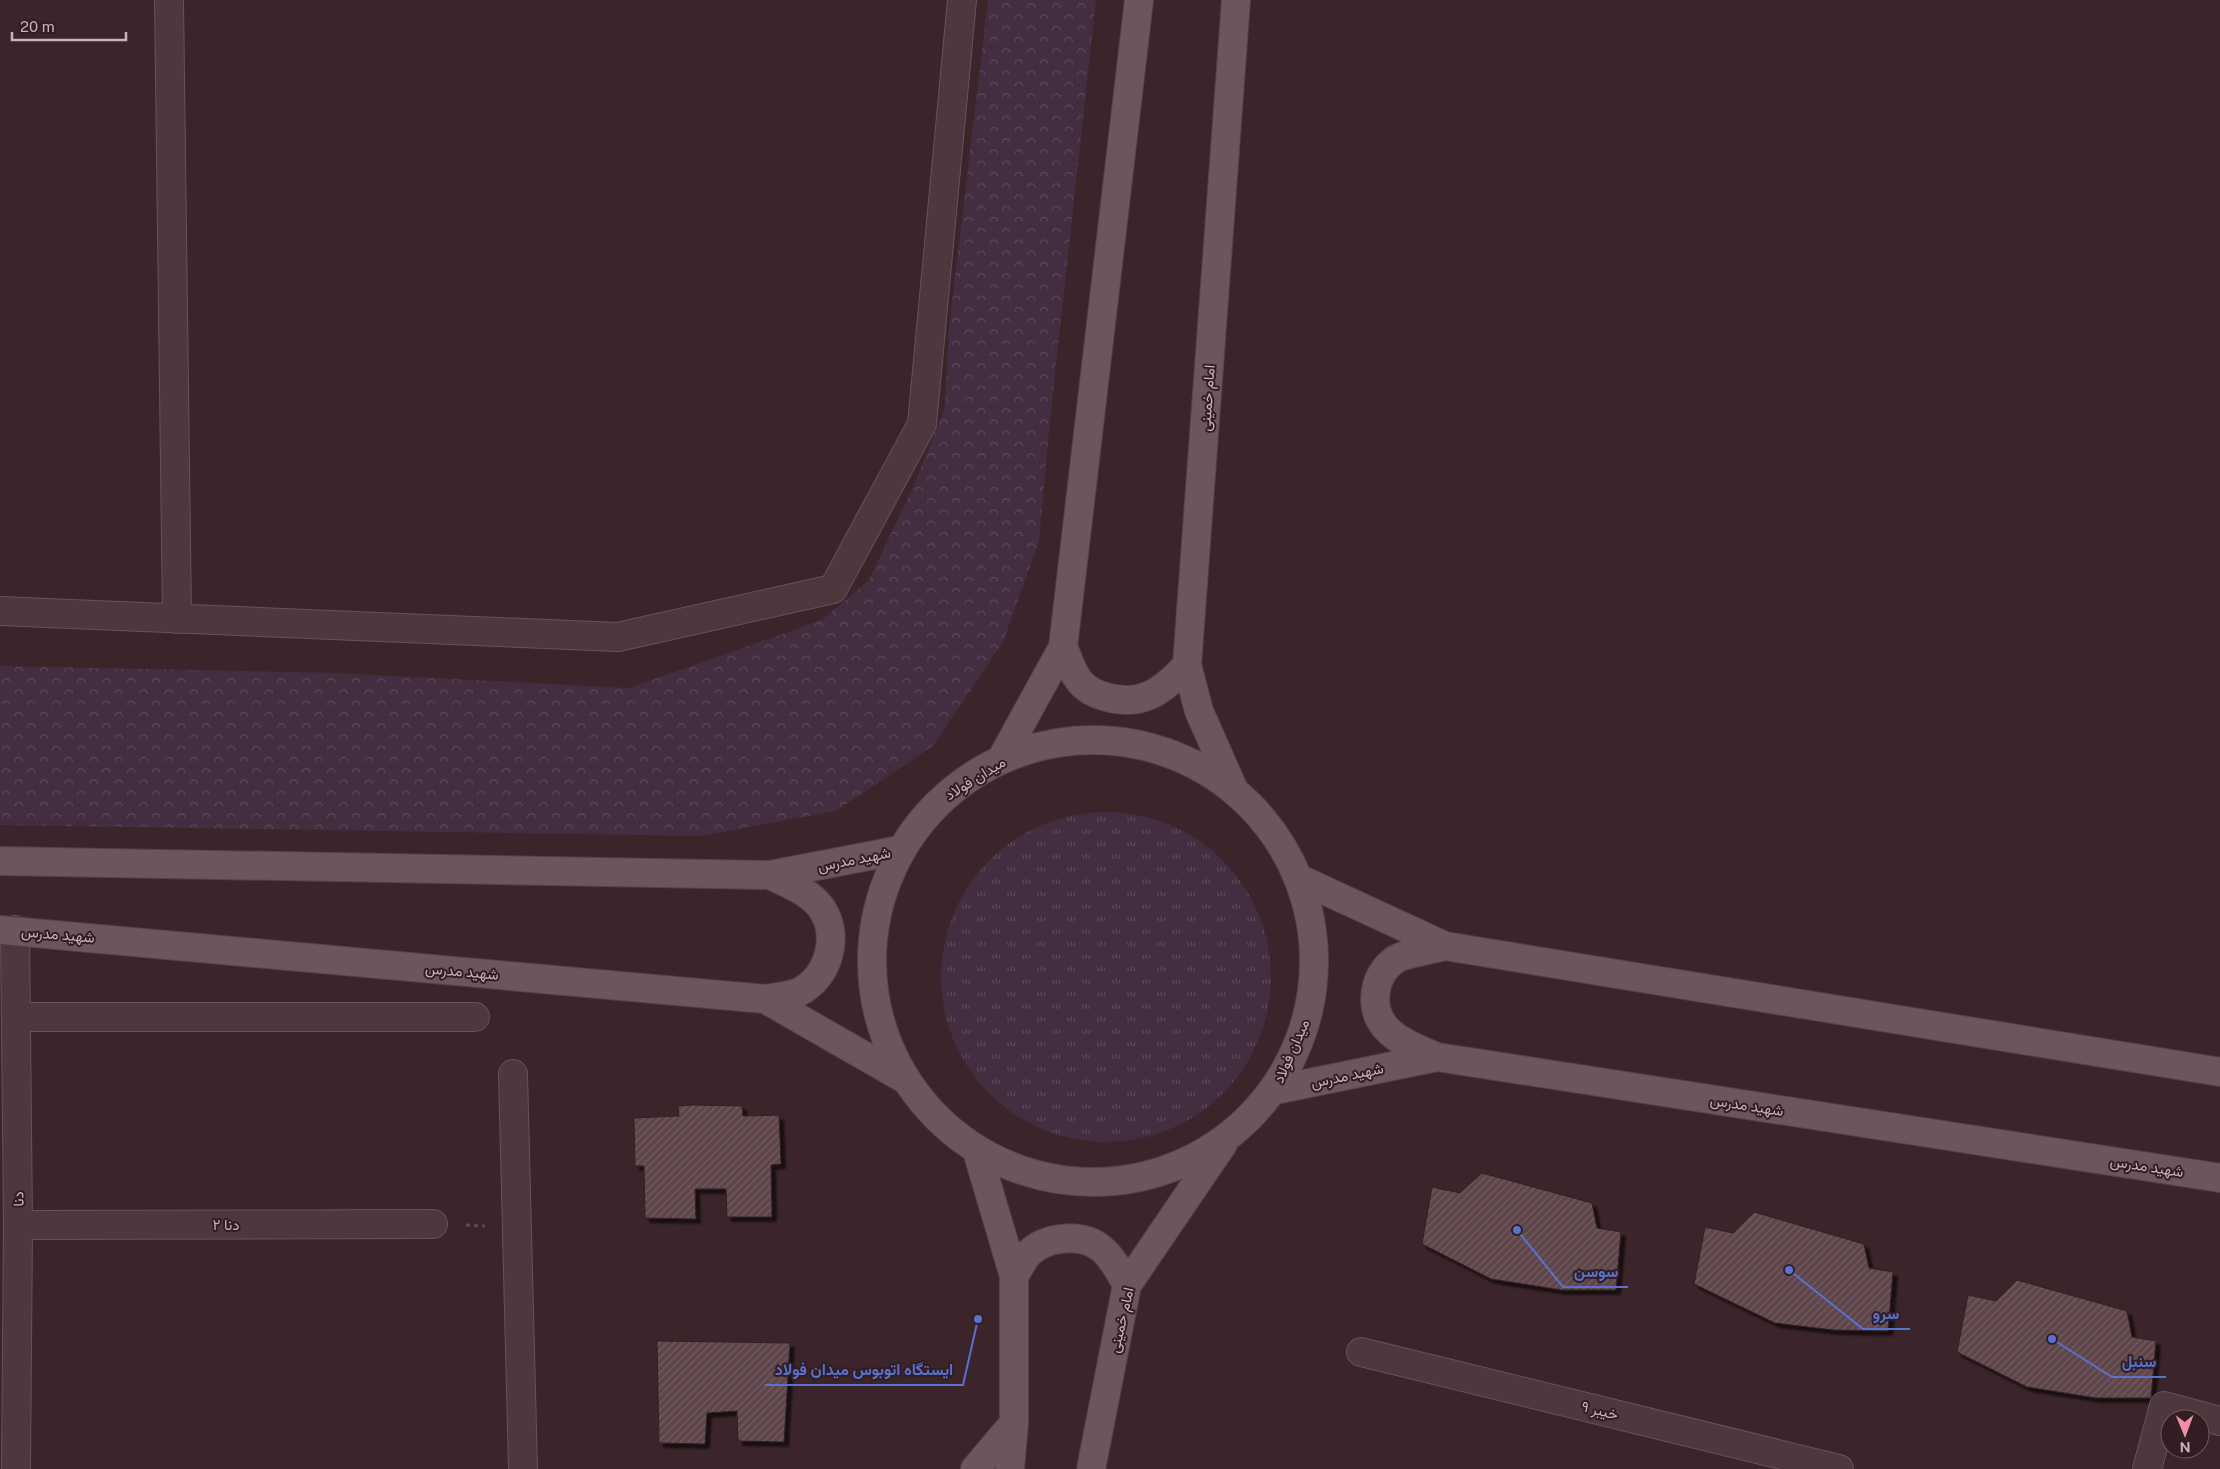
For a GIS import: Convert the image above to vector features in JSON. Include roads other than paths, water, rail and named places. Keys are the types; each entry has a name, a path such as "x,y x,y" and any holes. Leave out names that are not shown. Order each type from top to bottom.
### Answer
{"main road":[{"path":"1002,758 1063,647 1139,0"},
{"name":"امام خمینی","path":"1233,788 1199,712 1187,666 1236,0"},
{"path":"1063,647 1078,679 1092,692 1119,701 1148,697 1168,685 1187,666"},
{"name":"میدان فولاد","path":"1060,741 1122,741 1181,757 1233,788 1273,829 1300,879 1316,951 1307,1024 1275,1090 1226,1139 1180,1165 1130,1180 1077,1182 1025,1172 977,1151 936,1119 903,1078 879,1023 870,964 877,906 900,850 943,796 1002,758 1060,741"},
{"name":"شهید مدرس","path":"0,862 770,875 900,850"},
{"path":"765,999 799,992 821,975 830,955 831,927 821,907 800,889 770,875"},
{"path":"1300,879 1445,946 2220,1072"},
{"name":"شهید مدرس","path":"8,930 765,999 903,1078"},
{"path":"1437,1057 1408,1045 1381,1025 1374,1003 1378,977 1397,958 1445,946"},
{"name":"شهید مدرس","path":"1275,1090 1437,1057 2220,1178"},
{"name":"امام خمینی","path":"1094,1464 1127,1285 1226,1139"},
{"path":"977,1151 1014,1276 1014,1422 1010,1469"},
{"path":"1014,1276 1030,1253 1050,1240 1074,1237 1094,1242 1114,1260 1127,1285"},
{"path":"975,1469 1014,1422"}],"street":[{"path":"169,0 177,618"},
{"path":"0,611 618,637 833,589 922,424 962,0"},
{"name":"دنا","path":"8,930 8,978 16,1017 9,1158 18,1225 16,1469"},
{"path":"16,1017 475,1017"},
{"path":"513,1074 523,1469"},
{"name":"دنا ۲","path":"18,1225 433,1224"},
{"name":"خیبر ۹","path":"1361,1352 1838,1469"},
{"path":"2147,1469 2164,1406 2220,1421"}],"place":[{"name":"سوسن","path":"1517,1230"},
{"name":"سرو","path":"1789,1270"},
{"name":"ایستگاه اتوبوس میدان فولاد","path":"978,1319"},
{"name":"سنبل","path":"2052,1339"}]}
